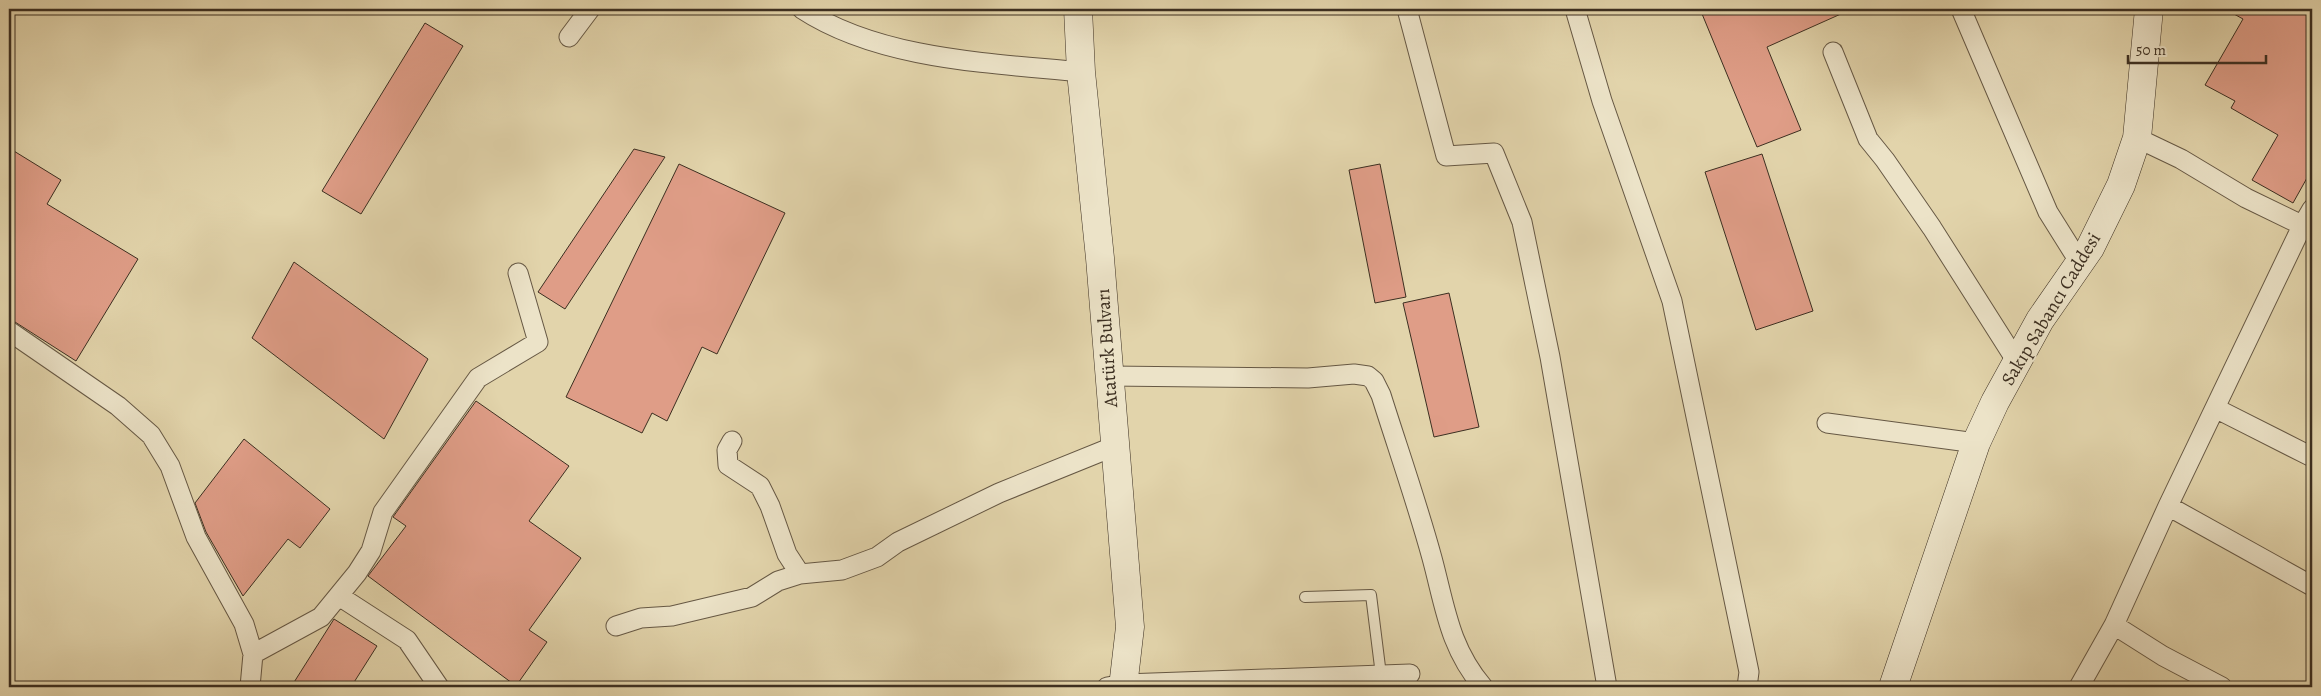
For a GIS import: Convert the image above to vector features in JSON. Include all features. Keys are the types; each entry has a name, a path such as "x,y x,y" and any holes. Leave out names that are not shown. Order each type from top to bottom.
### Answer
{"street":[{"path":"569,37 590,9"},
{"path":"802,9 854,34 909,50 980,62 1081,72"},
{"name":"Atatürk Bulvarı","path":"1078,9 1081,72 1100,258 1130,626 1118,686"},
{"path":"1407,9 1446,156 1494,153 1522,222 1552,367 1608,687"},
{"path":"1575,9 1602,100 1672,301 1749,672 1747,687"},
{"path":"1961,9 2048,212 2080,263"},
{"name":"Sakıp Sabancı Caddesi","path":"1893,687 1976,442 2040,320 2090,248 2121,184 2137,138 2149,9"},
{"path":"1833,52 1868,140 1885,160 1932,228 2017,362"},
{"path":"2137,138 2181,158 2246,198 2307,228"},
{"path":"2079,687 2114,625 2214,408 2307,228 2312,209"},
{"path":"253,654 321,618 371,551 383,512 478,378 538,342 518,273"},
{"path":"9,331 118,406 151,435 170,466 196,538 244,624 253,654 250,687"},
{"path":"1109,376 1308,378 1354,374 1368,376 1374,380 1381,395 1432,558 1448,628 1462,658 1482,687"},
{"path":"2214,408 2312,457"},
{"path":"1827,423 1976,442"},
{"path":"732,441 727,450 728,466 760,486 770,506 787,554 800,574"},
{"path":"616,626 641,618 672,616 752,598 778,581 800,574 842,570 877,557 898,542 998,493 1115,446"},
{"path":"2168,506 2312,586"},
{"path":"338,596 407,640 439,687"},
{"path":"2114,625 2163,656 2222,687"},
{"path":"1118,686 1410,674"}],"lane":[{"path":"1305,597 1371,595 1381,675"}],"building":[{"path":"1700,9 1852,9 1767,47 1801,130 1757,147"},
{"path":"2225,9 2312,9 2312,169 2293,203 2252,180 2278,135 2231,108 2235,101 2205,85 2243,19"},
{"path":"425,23 463,46 361,214 322,191"},
{"path":"9,148 61,180 47,204 138,259 76,361 9,320"},
{"path":"634,149 665,157 565,309 538,292"},
{"path":"1762,154 1813,311 1756,330 1705,172"},
{"path":"679,164 785,213 717,354 702,347 667,421 652,413 642,433 566,397"},
{"path":"1380,164 1406,297 1375,303 1349,170"},
{"path":"294,262 428,359 384,439 252,338"},
{"path":"1449,293 1479,427 1434,437 1403,303"},
{"path":"476,401 569,466 529,521 581,558 529,630 547,642 516,686 368,576 406,526 393,517"},
{"path":"244,439 330,509 300,548 288,539 243,596 206,532 195,503"},
{"path":"334,619 377,646 351,687 291,687"}]}
